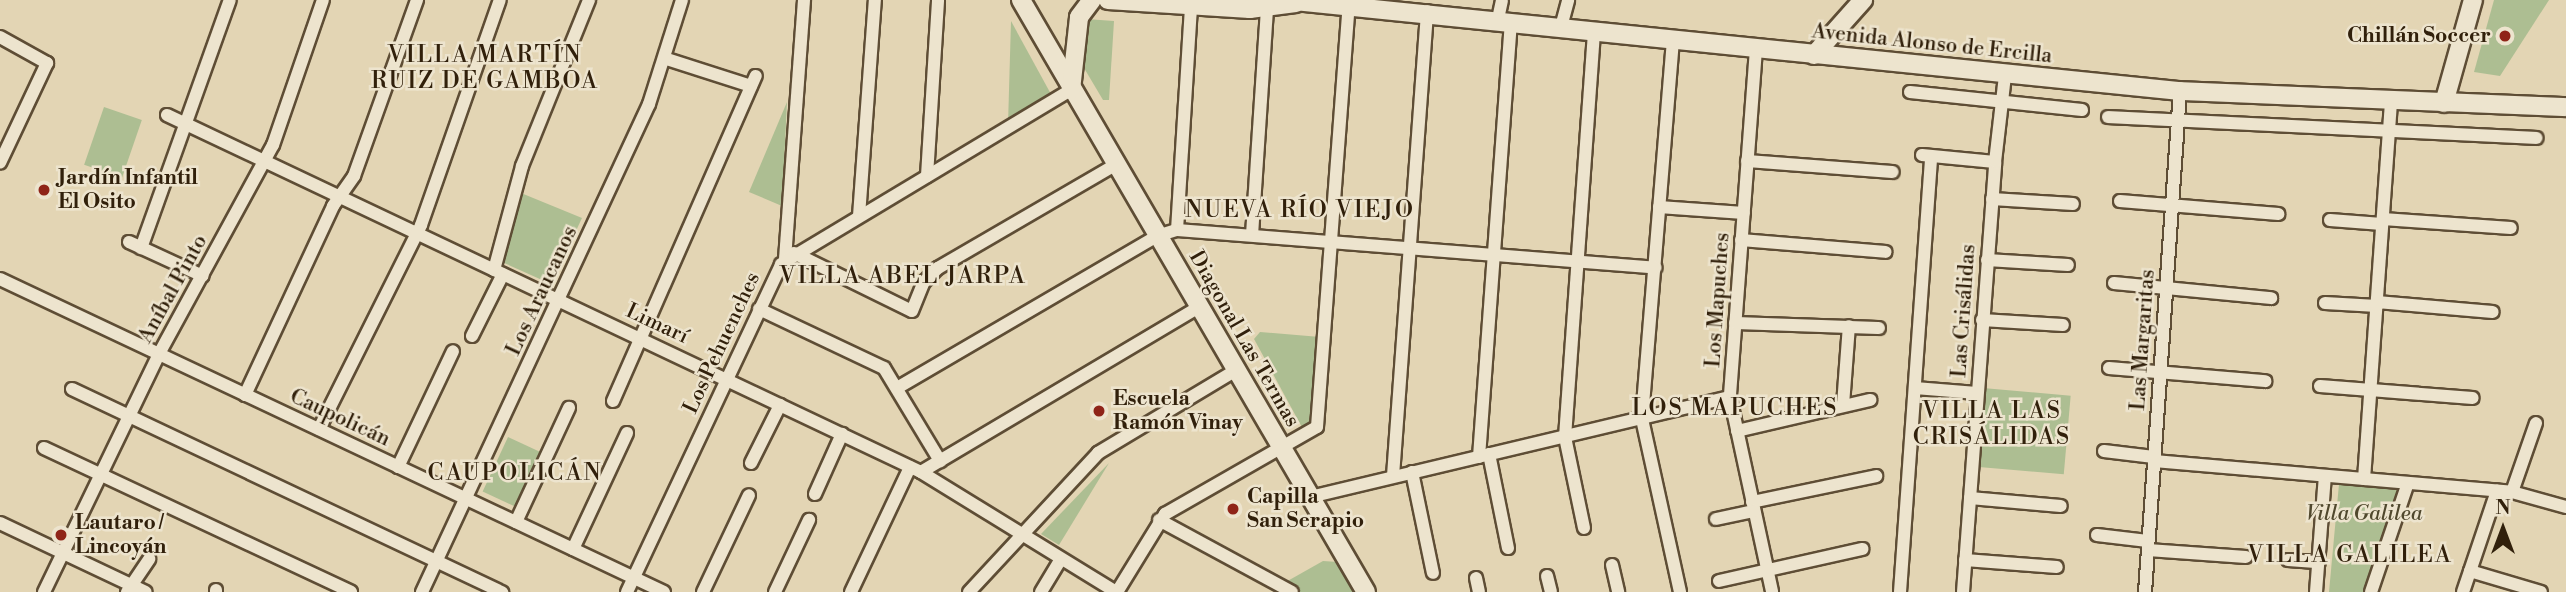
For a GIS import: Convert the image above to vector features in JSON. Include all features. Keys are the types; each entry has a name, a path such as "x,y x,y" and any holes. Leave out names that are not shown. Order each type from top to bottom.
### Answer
{"main road":[{"name":"Diagonal Las Termas","path":"1021,0 1037,33 1366,592"},
{"path":"1033,0 1037,33"},
{"path":"1071,90 1079,17 1092,0"},
{"name":"Avenida Alonso de Ercilla","path":"1108,0 1267,8 1290,1 1427,11 1756,49 2180,91 2391,102 2566,107"},
{"path":"1814,55 1863,0"},
{"path":"2444,103 2473,0"}],"street":[{"path":"141,248 230,0"},
{"name":"Aníbal Pinto","path":"44,592 160,352 279,130 323,0"},
{"path":"245,394 340,197 354,176 417,0"},
{"path":"319,429 415,233 500,0"},
{"path":"472,336 499,272 522,166 589,0"},
{"name":"Los Araucanos","path":"422,592 559,300 667,59 682,0"},
{"path":"790,256 804,0"},
{"path":"859,216 875,0"},
{"path":"927,176 938,0"},
{"path":"1502,0 1505,20 1484,456 1508,548"},
{"path":"1561,27 1568,0"},
{"path":"1177,230 1191,5"},
{"path":"1117,592 1159,520 1280,445 1301,439 1317,427 1349,6"},
{"path":"1252,235 1267,8"},
{"path":"1393,476 1427,11"},
{"path":"1584,528 1565,437 1594,30"},
{"path":"0,37 47,63 0,163"},
{"path":"1673,40 1642,419 1680,592"},
{"name":"Los Mapuches","path":"1756,49 1730,397 1772,592"},
{"path":"614,401 754,81 667,59"},
{"name":"Las Crisálidas","path":"1963,592 1994,162 2005,75"},
{"path":"790,256 1071,90"},
{"name":"Las Margaritas","path":"2145,592 2180,91"},
{"path":"1910,92 2082,110"},
{"path":"2364,479 2391,102"},
{"name":"Limarí","path":"167,116 916,470 1060,560 1117,592"},
{"path":"2108,117 2178,123 2536,138"},
{"path":"1900,592 1915,387 1926,156 1994,162"},
{"path":"1747,160 1893,172"},
{"path":"790,256 912,311 924,282 938,268 1115,164"},
{"path":"1992,200 2073,204"},
{"path":"2120,201 2278,214"},
{"path":"1659,208 1744,213"},
{"path":"2330,220 2511,228"},
{"path":"897,388 1157,236 1177,230 1409,246 1654,268"},
{"path":"1741,240 1886,252"},
{"path":"128,242 202,276"},
{"name":"Los Pehuenches","path":"627,592 759,309 790,256"},
{"path":"1987,260 2067,265"},
{"name":"Caupolicán","path":"0,279 160,352 664,592"},
{"path":"2114,283 2271,298"},
{"path":"2325,303 2493,312"},
{"path":"851,592 916,470 940,461 1199,307"},
{"path":"759,309 878,365 897,388 940,461"},
{"path":"1982,320 2063,325"},
{"path":"1735,323 1879,328"},
{"path":"1843,405 1849,326"},
{"path":"398,467 453,351"},
{"path":"2109,368 2265,381"},
{"path":"972,591 1019,535 1104,448 1236,370"},
{"path":"2320,386 2473,398"},
{"path":"1915,387 1977,393"},
{"path":"72,389 502,592"},
{"path":"1310,497 1730,397"},
{"path":"1737,431 1870,400"},
{"path":"751,463 780,405"},
{"path":"516,522 569,408"},
{"path":"2512,492 2536,423"},
{"path":"573,549 627,433"},
{"path":"815,494 842,435"},
{"path":"44,448 351,592"},
{"path":"2104,452 2325,476 2512,492 2566,507"},
{"path":"1412,472 1433,573"},
{"path":"1716,519 1753,506 1876,475"},
{"path":"2316,592 2325,476"},
{"path":"2371,592 2408,483"},
{"path":"2463,592 2497,491"},
{"path":"703,592 748,495"},
{"path":"1970,498 2061,506"},
{"path":"775,592 809,520"},
{"path":"1159,520 1292,592"},
{"path":"0,523 130,589 146,592"},
{"path":"2097,535 2148,546 2246,556"},
{"path":"1719,581 1862,549"},
{"path":"130,589 149,559"},
{"path":"1041,592 1060,560"},
{"path":"1965,560 2057,567"},
{"path":"2288,560 2319,562"},
{"path":"1612,565 1618,592"},
{"path":"2470,571 2541,592"},
{"path":"1547,576 1551,592"},
{"path":"1476,578 1479,592"}],"green space":[{"name":"Chillán Soccer","path":"2494,0 2549,0 2500,76 2474,72"},
{"path":"1086,19 1114,21 1109,100 1103,100 1084,68"},
{"path":"1011,21 1052,96 1008,125"},
{"path":"787,102 782,206 749,192"},
{"path":"104,107 142,120 122,178 84,165"},
{"path":"521,193 582,218 551,284 502,262"},
{"path":"1260,332 1320,337 1314,425 1304,431 1254,339"},
{"name":"VILLA LAS CRISÁLIDAS","path":"1983,388 2071,396 2064,474 1976,467"},
{"path":"508,437 545,454 520,509 483,491"},
{"path":"1109,463 1059,545 1041,534"},
{"name":"Villa Galilea","path":"2339,484 2401,490 2364,592 2329,592"},
{"path":"1323,561 1338,562 1357,592 1300,592 1284,583"}],"place":[{"name":"Chillán Soccer","path":"2505,36"},
{"name":"Jardín Infantil El Osito","path":"44,190"},
{"name":"Escuela Ramón Vinay","path":"1099,411"},
{"name":"Capilla San Serapio","path":"1233,509"},
{"name":"Lautaro / Lincoyán","path":"61,535"}],"district":[{"name":"VILLA MARTÍN RUIZ DE GAMBOA","path":"485,68"},
{"name":"NUEVA RÍO VIEJO","path":"1300,210"},
{"name":"VILLA ABEL JARPA","path":"903,276"},
{"name":"LOS MAPUCHES","path":"1735,408"},
{"name":"VILLA LAS CRISÁLIDAS","path":"1992,424"},
{"name":"CAUPOLICÁN","path":"515,473"},
{"name":"VILLA GALILEA","path":"2350,555"}]}
